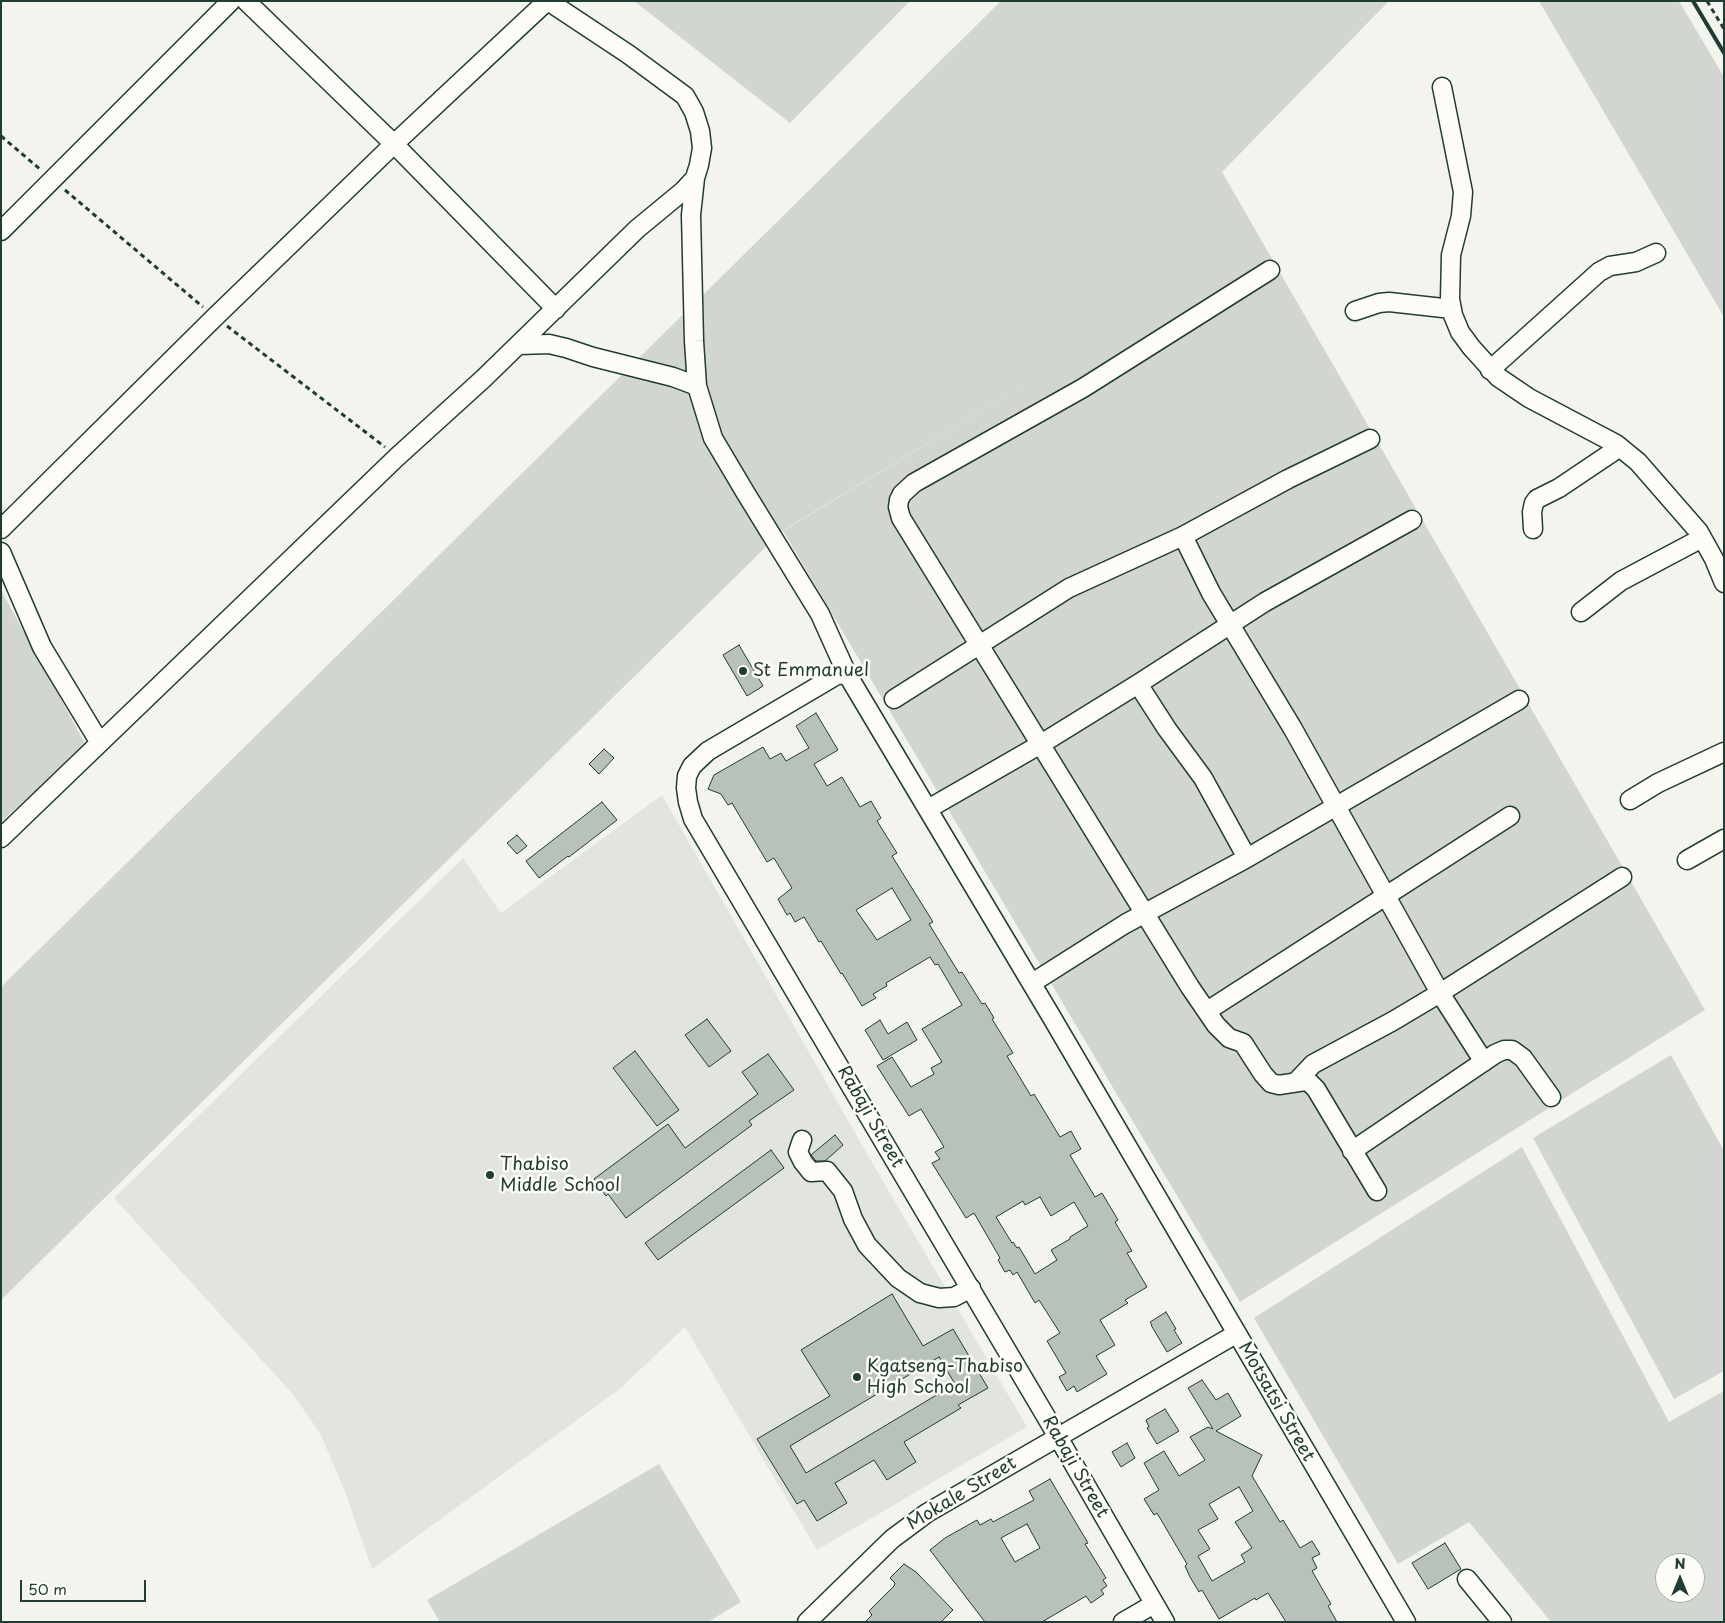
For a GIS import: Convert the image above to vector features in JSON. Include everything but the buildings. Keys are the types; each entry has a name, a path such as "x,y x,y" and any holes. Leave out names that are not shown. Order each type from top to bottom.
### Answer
{"street":[{"path":"1,231 231,1"},
{"path":"246,1 394,144 556,309"},
{"path":"1,529 215,317 394,144 548,1 628,54 685,96 694,112 700,131 702,148 700,165 695,178 691,215 694,341 697,386 713,438 820,614 847,674 1032,983 1236,1334"},
{"path":"1442,88 1463,192 1461,216 1451,256 1450,299 1460,332 1470,348 1490,370 1529,398 1620,447 1638,462 1699,532 1724,582"},
{"path":"1,838 397,456 519,345 637,229 684,191 695,178"},
{"path":"1490,370 1599,272 1610,266 1636,262 1656,253"},
{"path":"1270,270 1084,388 907,488 899,500 898,507 901,518 1216,1025 1230,1038 1243,1043 1268,1081 1274,1084 1304,1081 1310,1083 1316,1089 1377,1191"},
{"path":"1355,311 1378,303 1389,302 1452,310"},
{"path":"519,345 549,344 673,377 697,386"},
{"path":"894,699 1069,588 1183,536 1288,479 1370,439"},
{"path":"1533,530 1532,512 1537,499 1558,488 1620,447"},
{"path":"928,808 1041,744 1266,602 1412,520"},
{"path":"1183,536 1211,593 1293,729 1440,993 1484,1062"},
{"path":"1581,612 1621,581 1702,538"},
{"path":"1,552 42,648 100,743"},
{"name":"Rabaji Street","path":"847,674 837,676 708,751 692,766 687,776 686,788 693,819 971,1288 1165,1622"},
{"path":"1138,684 1167,729 1203,778 1247,858"},
{"path":"1032,983 1124,924 1247,858 1520,700"},
{"path":"1630,800 1658,782 1724,752"},
{"path":"1207,1011 1510,816"},
{"path":"1686,860 1724,839"},
{"path":"1296,1082 1313,1064 1394,1021 1622,877"},
{"path":"1352,1151 1501,1051 1512,1050 1523,1058 1551,1097"},
{"path":"802,1140 798,1152 803,1162 811,1172 827,1171 843,1191 853,1219 867,1245 898,1278 920,1293 939,1298 954,1297 971,1288"},
{"name":"Motsatsi Street","path":"1058,1437 1236,1334 1406,1622"},
{"name":"Mokale Street","path":"807,1622 892,1539 920,1518 1058,1437"},
{"path":"1467,1579 1502,1622"},
{"path":"1123,1622 1154,1604"}],"path":[{"path":"1707,1 1724,29"},
{"path":"1,136 215,317 397,456"}],"shaded area":[{"path":"634,1 910,1 790,123"},
{"path":"1001,1 1389,1 1222,172 1705,1010 1240,1302 783,531 1049,370 782,531 1,1300 1,987"},
{"path":"1539,1 1679,1 1724,77 1724,317"},
{"path":"1,590 86,745 1,822"},
{"name":"Thabiso Middle School","path":"662,795 866,1152 1027,1427 817,1550 685,1327 621,1388 372,1569 344,1489 320,1433 291,1392 114,1198 463,858 501,913"},
{"path":"1671,1055 1724,1151 1724,1371 1674,1399 1533,1138"},
{"path":"1522,1147 1669,1422 1724,1391 1724,1622 1551,1622 1469,1522 1398,1564 1254,1318"},
{"path":"659,1464 741,1602 708,1622 440,1622 427,1600"}],"railway":[{"path":"1693,1 1724,53"}],"place":[{"name":"St Emmanuel","path":"743,671"},
{"name":"Thabiso Middle School","path":"490,1175"},
{"name":"Kgatseng-Thabiso High School","path":"857,1377"}]}
